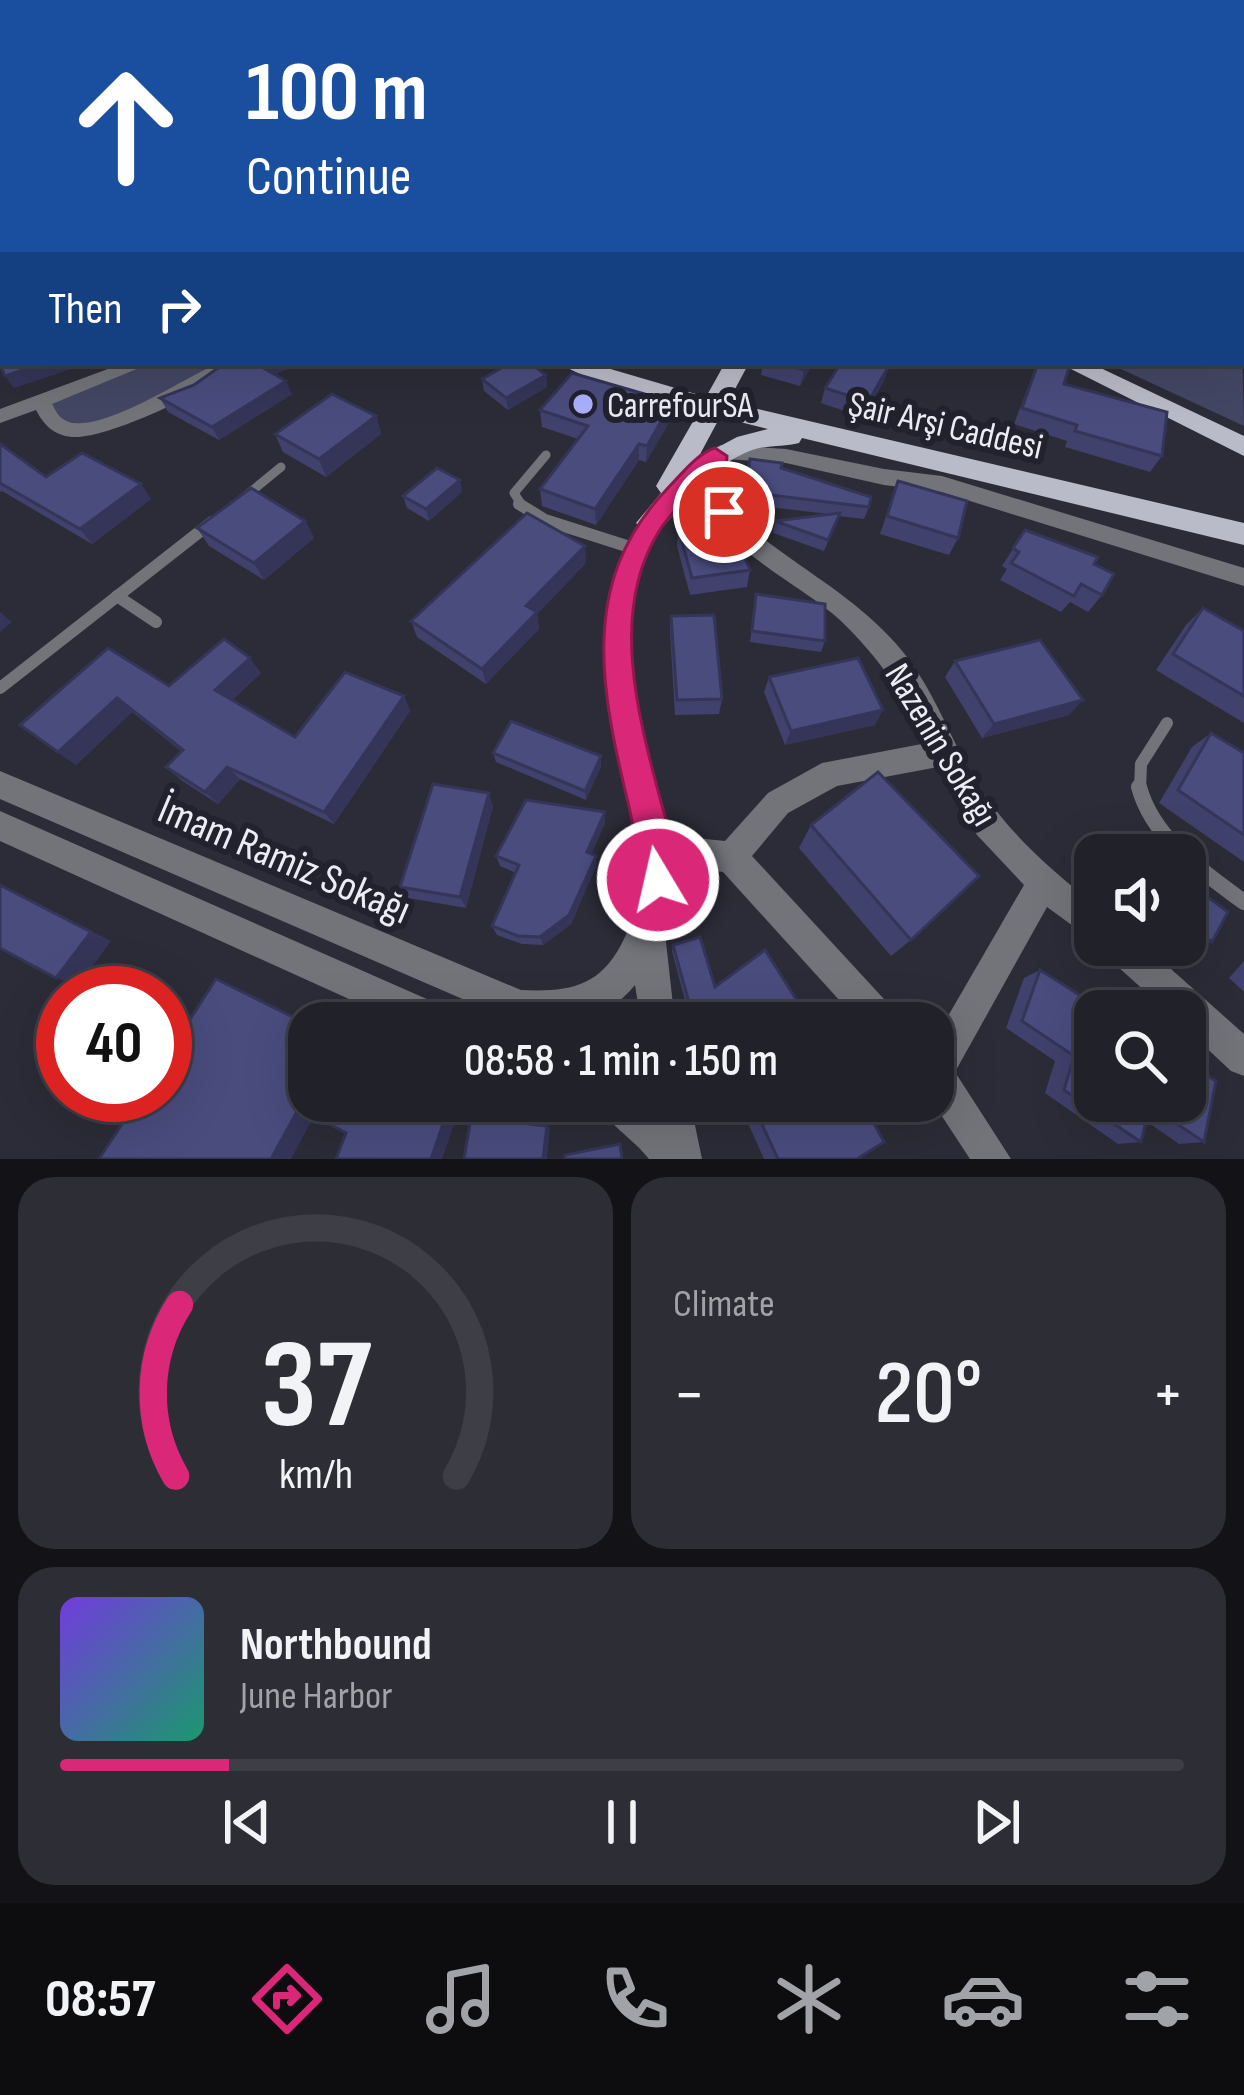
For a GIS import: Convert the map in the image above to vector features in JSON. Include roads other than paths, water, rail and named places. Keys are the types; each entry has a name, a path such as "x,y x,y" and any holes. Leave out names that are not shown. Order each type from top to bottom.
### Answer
{"main road":[{"name":"Şair Arşi Caddesi","path":"587,366 713,407 838,440 1243,531"},
{"path":"650,523 738,366"},
{"path":"741,366 744,382 762,404 838,440"},
{"path":"1077,366 1244,449"},
{"path":"650,523 718,454 762,436 838,440"}],"street":[{"path":"0,416 134,366"},
{"path":"41,401 55,424 68,430 98,430 228,366"},
{"name":"Şair Arşi Caddesi","path":"718,454 786,456 884,478 942,484 1244,577"},
{"name":"Nazenin Sokağı","path":"718,454 712,487 729,519 787,570 836,599 899,666 986,823 1042,884 1074,909"},
{"path":"650,523 619,596 618,686 656,849 650,934 655,1002"},
{"path":"731,857 778,803 832,773 944,753"},
{"name":"İmam Ramiz Sokağı","path":"0,784 505,1001 536,1008 592,999 618,985 632,964 655,901"},
{"path":"0,826 395,1002"},
{"path":"656,849 731,857 864,1002"},
{"path":"954,1037 1042,884"},
{"path":"1142,966 1244,1058"},
{"path":"650,1002 653,984"},
{"path":"954,1102 992,1159"},
{"path":"642,1122 672,1159"},
{"path":"676,1122 683,1159"}],"lane":[{"path":"546,454 514,493 519,505 545,520 636,549"},
{"path":"236,503 281,467"},
{"path":"0,688 219,516"},
{"path":"117,596 156,622"},
{"path":"1167,724 1140,766 1143,804 1163,835 1244,902"}],"place":[{"name":"CarrefourSA","path":"583,404"}]}
